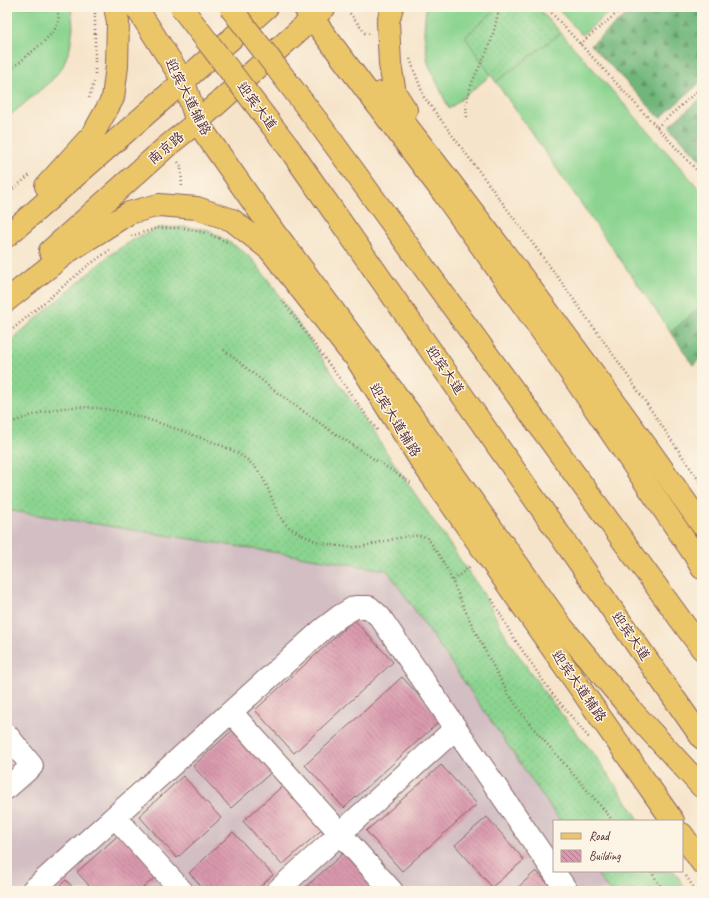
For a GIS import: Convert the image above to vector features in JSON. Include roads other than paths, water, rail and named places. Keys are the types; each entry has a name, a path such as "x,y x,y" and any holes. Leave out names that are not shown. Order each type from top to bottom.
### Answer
{"main road":[{"path":"7,229 93,134 113,98 117,66 118,22 115,7"},
{"name":"迎宾大道辅路","path":"136,7 184,82 198,122 280,239 421,461 672,820"},
{"name":"迎宾大道","path":"182,7 289,148 702,738"},
{"path":"230,7 318,122 702,649"},
{"path":"7,236 184,82 267,7"},
{"path":"392,7 388,22 388,37 390,64 395,93 470,208"},
{"path":"315,10 470,208 619,407 702,525"},
{"path":"315,10 551,344 702,568"},
{"name":"南京路","path":"7,289 166,147 198,122 315,10"},
{"path":"7,300 69,251 129,214 160,205 197,208 232,220 270,250 359,363"},
{"path":"280,239 411,415 562,628 633,712 702,787"},
{"path":"683,835 702,863"}],"lane":[{"path":"32,891 340,616 355,607 369,607 380,617 553,870"},
{"path":"232,712 392,891"},
{"path":"277,891 456,728"},
{"path":"7,735 32,766 7,788"},
{"path":"115,817 182,891"},
{"path":"554,872 567,891"}]}
